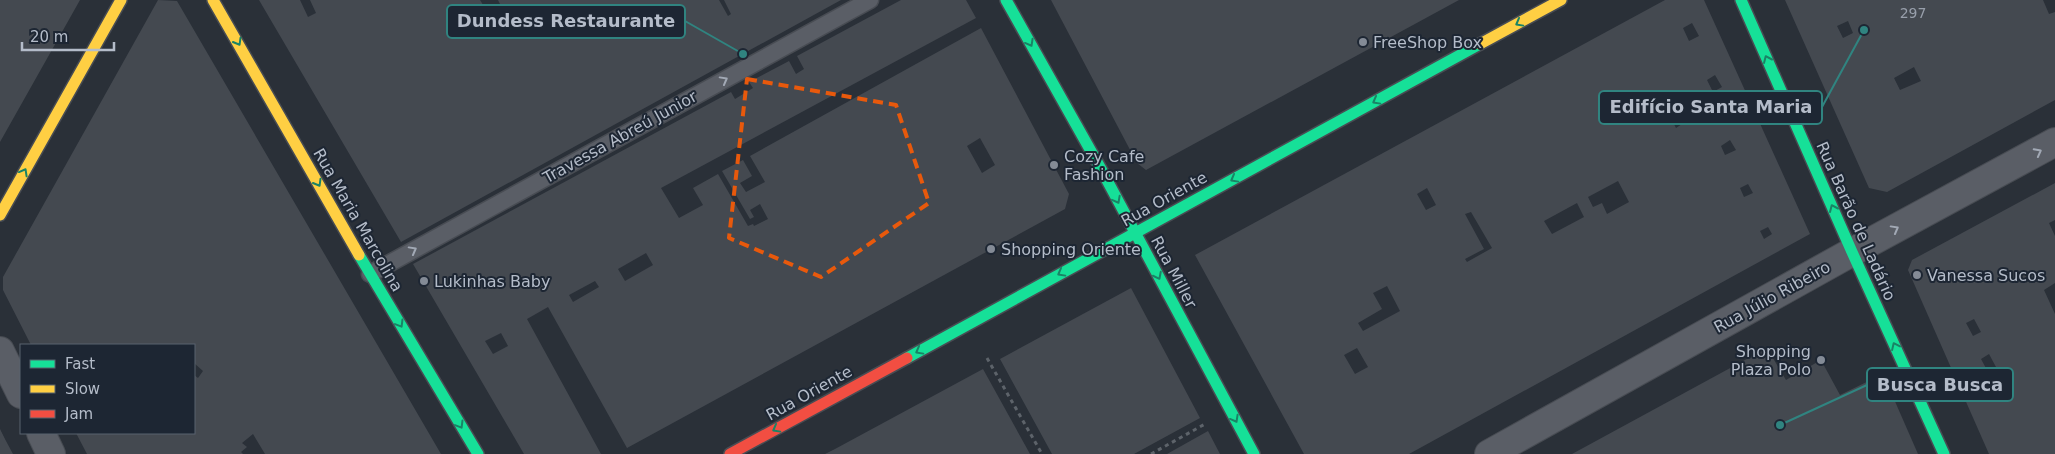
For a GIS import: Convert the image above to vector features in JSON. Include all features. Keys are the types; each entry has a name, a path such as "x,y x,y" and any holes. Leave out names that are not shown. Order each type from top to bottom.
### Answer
{"main road":[{"path":"0,215 121,0"},
{"name":"Rua Maria Marcolina","path":"213,0 370,274 478,454"},
{"name":"Rua Miller","path":"1006,0 1135,233 1254,454"},
{"name":"Rua Oriente","path":"730,454 1562,0"},
{"name":"Rua Barão de Ladário","path":"1741,0 1852,252 1944,454"}],"street":[{"name":"Rua Júlio Ribeiro","path":"1489,454 1852,252 2055,142"},
{"path":"0,351 20,392"},
{"path":"41,434 51,454"}],"lane":[{"name":"Travessa Abreú Junior","path":"370,274 870,0"}],"path":[{"path":"988,358 1042,454"},
{"path":"1151,454 1210,421"}],"highlighted area":[{"path":"747,79 896,105 929,203 821,277 729,238"}],"building":[{"path":"0,0 80,0 0,142"},
{"path":"158,0 177,1 441,454 265,454 253,434 242,443 247,447 241,452 243,454 87,454 77,434 195,434 195,376 198,378 203,371 195,364 195,344 30,344 3,290 3,277"},
{"path":"259,0 300,0 308,17 316,13 310,0 480,0 490,16 503,10 498,0 719,0 728,16 731,14 724,0 841,0 401,242"},
{"path":"901,0 966,0 976,18 661,188 679,218 703,205 693,188 718,174 748,226 753,224 754,226 768,219 760,204 750,210 754,217 750,219 722,171 743,160 752,176 740,183 746,192 765,182 750,156 981,28 1069,194 1065,209 627,448 548,307 527,319 601,454 524,454 413,264 731,92 735,99 753,88 749,82 789,61 796,74 804,69 797,56","holes":["980,138 995,165 982,173 967,146","646,253 653,265 625,281 618,269","595,281 599,287 573,302 569,295","501,333 508,346 493,354 485,341"]},
{"path":"1051,0 1459,0 1146,170 1137,163"},
{"path":"1665,0 1704,0 1810,234 1409,454 1304,454 1195,255","holes":["1692,23 1699,36 1689,41 1683,28","1715,75 1722,87 1713,92 1707,80","1676,106 1685,122 1676,128 1667,111","1730,140 1736,150 1725,155 1721,146","1618,181 1629,202 1607,214 1602,203 1593,207 1588,197","1748,184 1753,193 1744,197 1740,188","1427,188 1436,205 1426,210 1417,194","1577,203 1584,217 1552,234 1544,221","1471,212 1492,248 1467,262 1465,259 1484,249 1465,214","1768,227 1772,234 1764,239 1760,231","1387,286 1400,311 1363,331 1358,323 1382,309 1373,293","1357,348 1368,367 1355,374 1344,355"]},
{"path":"1785,0 2043,0 2049,14 2055,12 2055,100 1887,192 1869,188","holes":["1848,21 1853,33 1843,38 1837,26","1914,67 1921,81 1900,90 1894,78"]},
{"path":"2055,183 2055,220 2049,223 2055,236 2055,283 2044,290 2055,314 2055,454 1989,454 1908,270 1912,260","holes":["1974,319 1981,332 1973,336 1966,323","1989,354 1996,367 1988,372 1981,359"]},
{"path":"1131,288 1200,418 1134,454 1052,454 1000,359"},
{"path":"1767,348 1786,380 1821,360 1840,395 1883,374 1918,454 1572,454"},
{"path":"983,369 1030,454 825,454 835,449"},
{"path":"0,429 6,441 13,454 0,454"},
{"path":"1208,431 1220,454 1167,454"}],"traffic: fast":[{"path":"1006,0 1101,169 1254,454"},
{"path":"1741,0 1852,252 1944,454"},
{"path":"907,358 1480,44"},
{"path":"359,255 478,454"}],"traffic: slow":[{"path":"0,215 121,0"},
{"path":"213,0 359,255"},
{"path":"1480,44 1561,0"}],"traffic: jam":[{"path":"730,454 907,358"}],"place":[{"name":"Edifício Santa Maria","path":"1864,30"},
{"name":"FreeShop Box","path":"1363,42"},
{"name":"Dundess Restaurante","path":"743,54"},
{"name":"Cozy Cafe Fashion","path":"1054,165"},
{"name":"Shopping Oriente","path":"991,249"},
{"name":"Vanessa Sucos","path":"1917,275"},
{"name":"Lukinhas Baby","path":"424,281"},
{"name":"Shopping Plaza Polo","path":"1821,360"},
{"name":"Busca Busca","path":"1780,425"}]}
